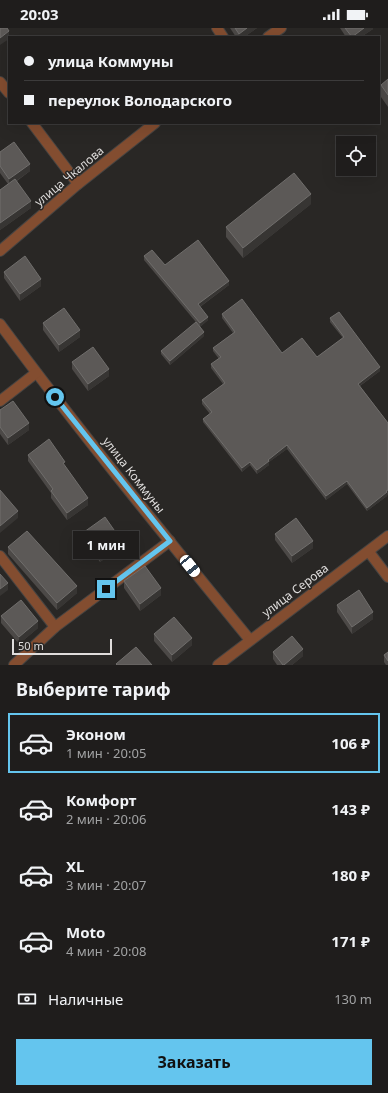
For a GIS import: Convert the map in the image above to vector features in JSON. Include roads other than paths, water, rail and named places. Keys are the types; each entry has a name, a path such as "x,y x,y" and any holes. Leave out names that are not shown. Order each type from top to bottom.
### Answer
{"street":[{"path":"216,28 222,36"},
{"path":"269,36 281,28"},
{"path":"0,82 8,92"},
{"path":"33,124 78,184"},
{"name":"улица Чкалова","path":"0,251 78,184 154,124"},
{"name":"улица Коммуны","path":"0,324 36,372 250,640"},
{"path":"0,401 36,372"},
{"name":"улица Серова","path":"218,665 369,552 388,536"},
{"path":"14,665 55,628 170,541"},
{"path":"369,552 388,578"},
{"path":"0,556 55,628"}]}
